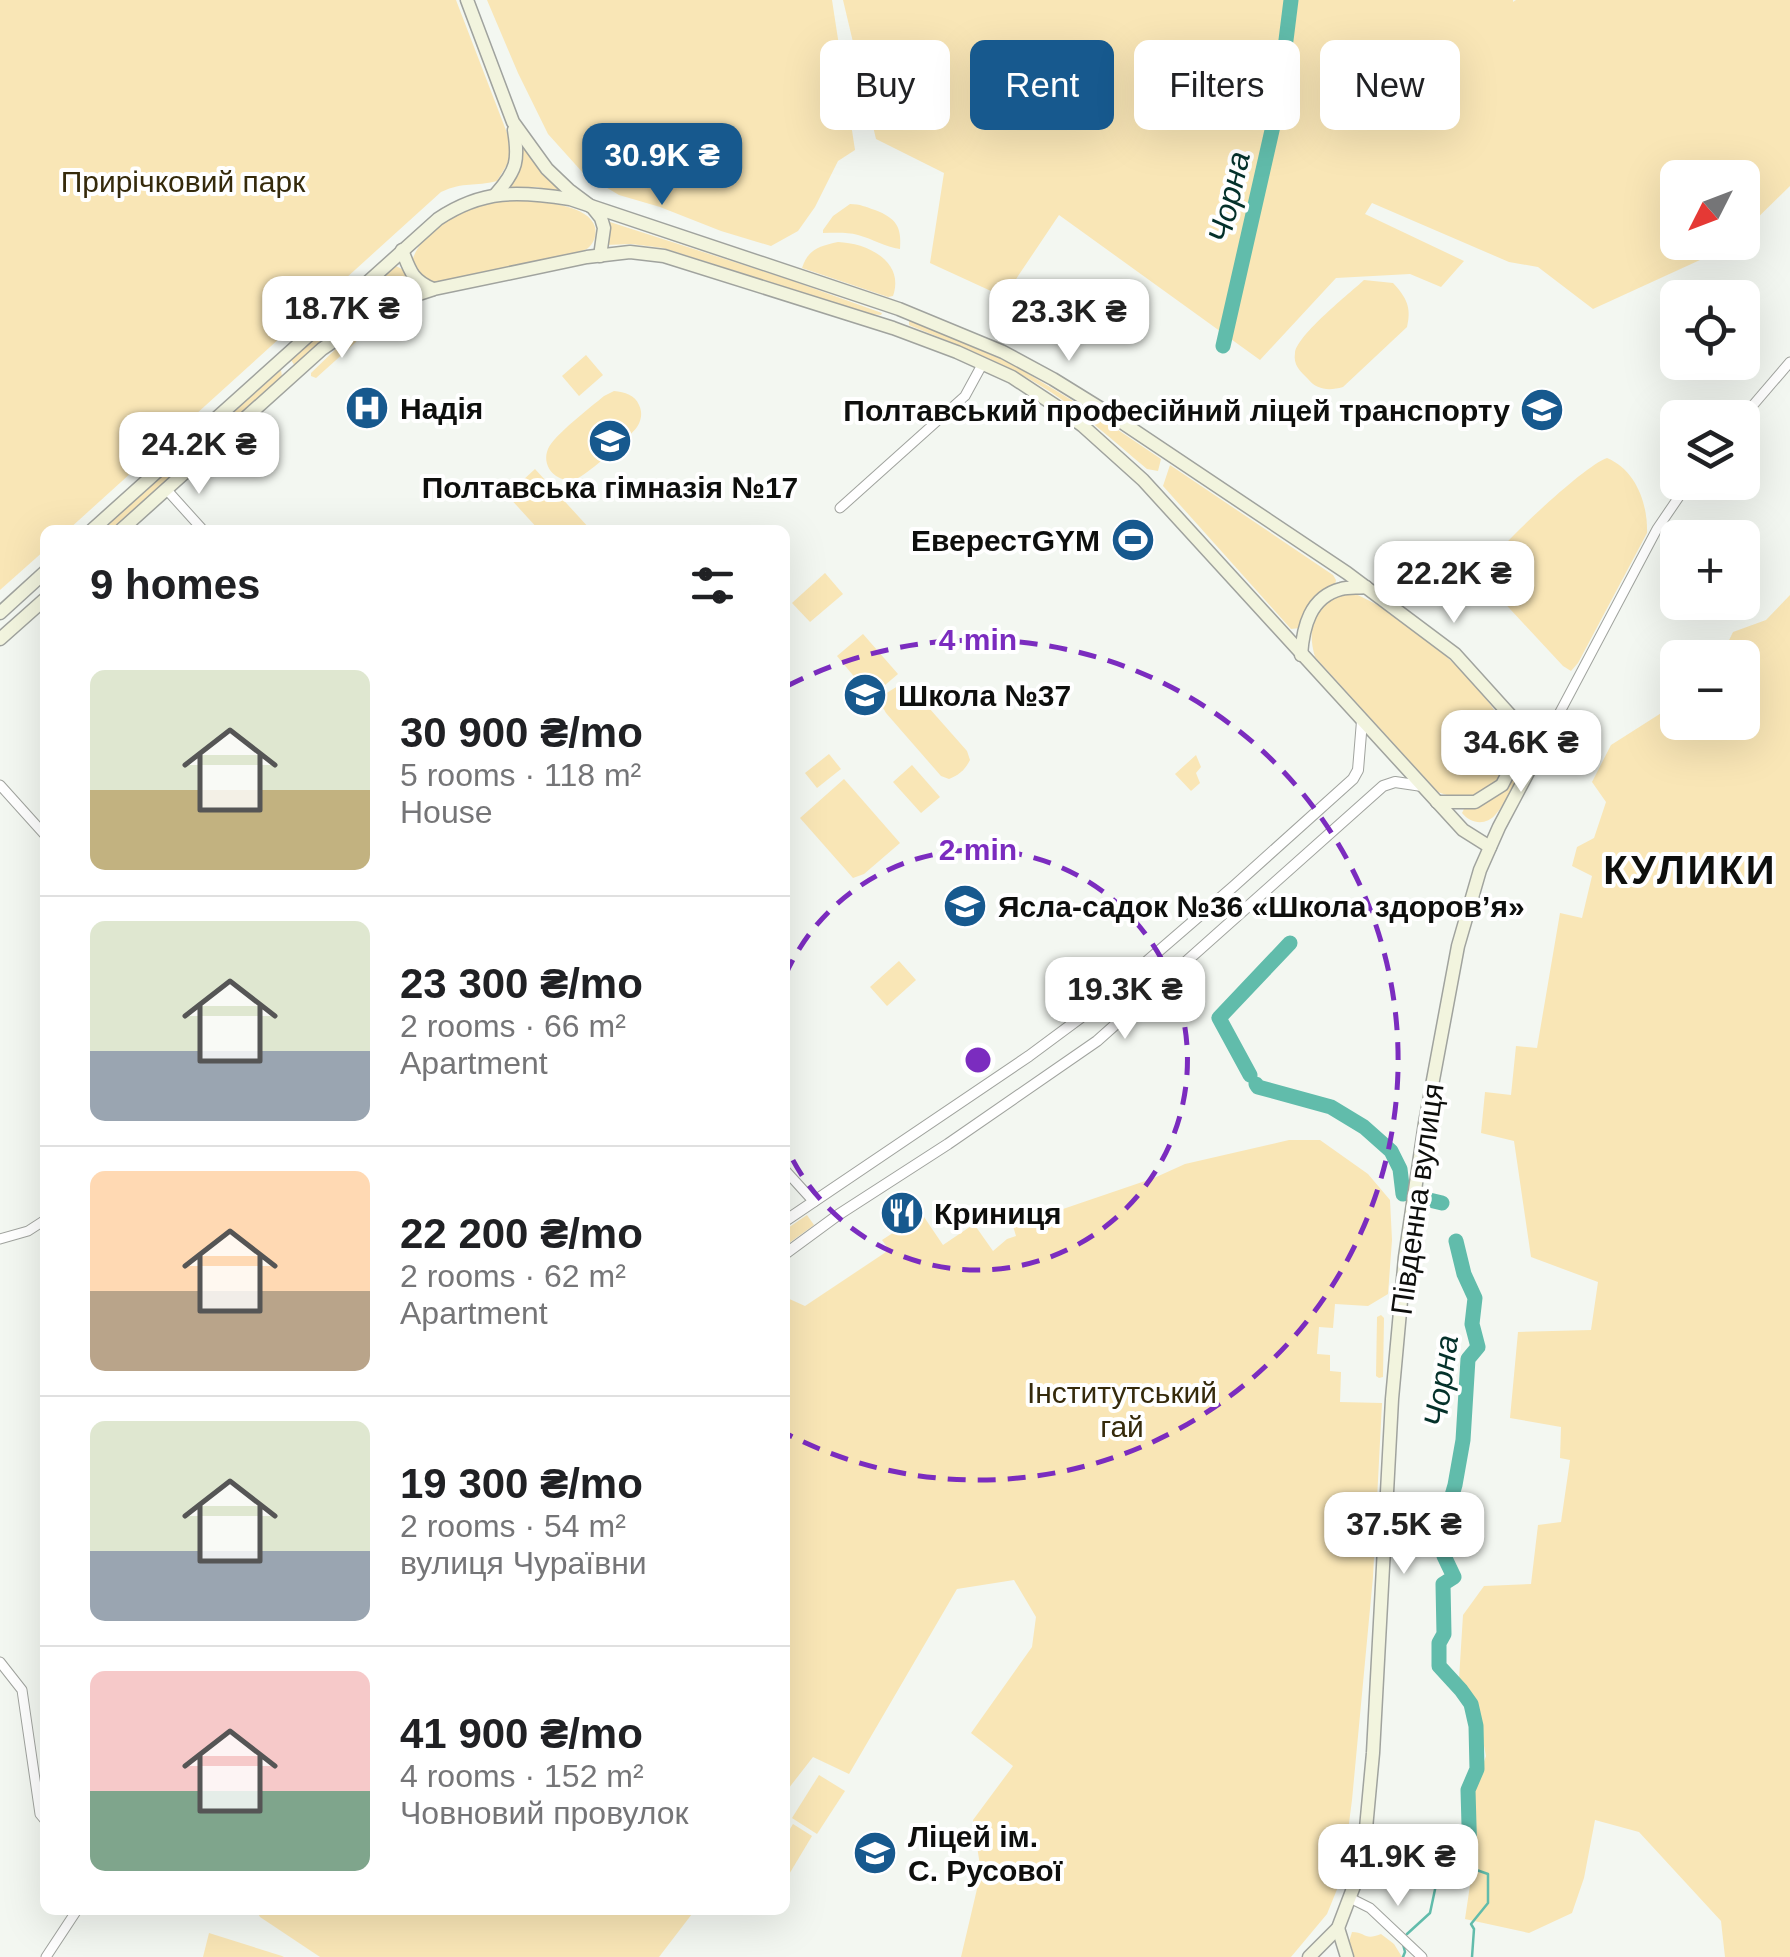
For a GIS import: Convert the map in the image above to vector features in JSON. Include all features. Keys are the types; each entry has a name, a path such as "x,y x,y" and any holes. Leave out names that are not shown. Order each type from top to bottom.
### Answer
{"main road":[{"path":"467,0 513,122 515,168 496,194"},
{"path":"513,122 548,169 600,218 604,228 600,256"},
{"path":"98,525 450,211 496,194 540,194 570,199 899,309 992,347 1054,379 1366,587 1454,654 1511,716 1535,726 1544,744"},
{"path":"402,250 414,278 434,289"},
{"path":"127,525 322,349 388,304 434,289 600,256 630,252 664,256 892,328 983,363 1056,406 1142,480 1462,830 1490,847"},
{"path":"892,328 899,309"},
{"path":"281,360 294,374"},
{"path":"24,618 5,608 40,576"},
{"path":"1301,654 1303,631 1315,605 1340,589 1366,587"},
{"path":"0,639 40,603"},
{"path":"1437,802 1474,802 1502,785 1517,756 1518,739 1511,716"},
{"name":"Південна вулиця","path":"1309,1957 1338,1928 1364,1850 1392,1399 1407,1234 1458,946 1474,885 1490,847 1544,744"},
{"path":"1338,1928 1347,1957"}],"street":[{"path":"1757,400 1790,362"},
{"path":"840,508 965,396 983,363"},
{"path":"166,490 198,525"},
{"name":"Південна вулиця","path":"1544,744 1657,529 1677,500"},
{"path":"790,1217 1052,1040 1116,990 1354,779 1362,721"},
{"path":"790,1251 1097,1040 1383,786 1394,782 1422,786"},
{"path":"0,785 40,829"},
{"path":"1234,886 1252,904"},
{"path":"790,1176 828,1224"},
{"path":"0,1239 40,1223"},
{"path":"0,1662 22,1690 40,1814"},
{"path":"1350,1898 1370,1908 1422,1957"},
{"path":"46,1957 74,1915"}],"green space":[{"name":"Прирічковий парк","path":"0,0 456,0 512,146 511,158 497,181 441,192 74,525 40,525 40,554 0,590"},
{"path":"487,0 832,0 838,40 820,40 820,130 852,130 855,150 838,161 798,231 771,246 619,195 584,174 548,134"},
{"path":"843,0 1790,0 1790,186 1760,215 1760,160 1660,160 1660,260 1700,260 1593,309 1538,267 1509,262 1372,203 1365,214 1464,261 1441,287 1410,274 1336,278 1260,360 1059,215 1004,297 930,263 944,173 876,139 874,130 950,130 950,40 852,40"},
{"path":"521,144 568,195 537,187 511,187 519,169"},
{"path":"526,199 584,214 595,227 592,244 563,257 436,282 423,279 412,263 428,236 458,214 483,203"},
{"path":"850,204 875,210 893,220 899,229 900,249 854,234 823,233 833,216"},
{"path":"606,223 882,313 871,314 663,248 606,245"},
{"path":"838,242 861,246 881,256 894,273 893,296 802,268 815,249"},
{"path":"396,266 410,282 407,289 361,311 295,366 291,360"},
{"path":"1364,280 1393,283 1407,303 1407,327 1343,387 1319,387 1296,364 1298,345 1314,325"},
{"path":"909,320 1010,363 1093,413 1161,459 1158,471 1147,469 1051,392 990,359 909,325"},
{"path":"359,332 356,342 316,378 311,376 340,345"},
{"path":"586,355 603,375 579,396 562,376"},
{"path":"281,370 282,377 117,525 108,525"},
{"path":"614,391 637,402 641,414 637,427 578,478 565,480 553,474 546,456 551,443"},
{"path":"1607,458 1633,479 1645,511 1647,533 1571,671 1498,596 1485,574 1491,560 1529,520 1582,474"},
{"path":"1170,465 1333,575 1335,585 1300,628 1291,629 1163,486"},
{"path":"535,469 586,525 534,525 507,495"},
{"path":"825,573 843,594 810,622 792,603"},
{"path":"1355,594 1426,639 1476,686 1495,711 1507,735 1509,756 1502,774 1482,791 1464,797 1438,792 1315,657 1312,633 1317,613 1331,599"},
{"path":"1790,595 1790,1957 1725,1957 1721,1921 1639,1832 1595,1820 1584,1878 1572,1913 1529,1933 1465,1919 1473,1865 1471,1798 1486,1756 1478,1715 1459,1679 1463,1615 1484,1586 1531,1584 1538,1525 1561,1522 1570,1460 1560,1458 1561,1427 1510,1418 1518,1332 1591,1330 1598,1282 1531,1257 1514,1141 1481,1133 1485,1092 1511,1095 1516,1046 1537,1048 1560,913 1582,918 1592,876 1572,866 1577,847 1594,838 1606,802 1592,782 1611,745 1660,714 1660,740 1760,740 1760,640 1729,640 1733,632 1766,620"},
{"path":"863,634 898,674 871,697 837,656"},
{"path":"898,686 914,691 967,751 970,760 959,774 949,779 941,776 886,713 882,706 885,694"},
{"path":"1528,729 1534,743 1501,807 1488,820 1470,819 1462,813 1464,809 1491,798 1509,782"},
{"path":"829,754 841,769 817,788 805,773"},
{"path":"1196,755 1201,767 1196,773 1200,783 1191,791 1175,774"},
{"path":"912,765 940,797 921,813 893,782"},
{"path":"844,779 900,843 864,874 853,878 800,818"},
{"path":"899,961 916,980 887,1006 870,987"},
{"name":"Інститутський гай","path":"1289,1140 1320,1140 1368,1174 1390,1200 1388,1294 1368,1306 1335,1304 1333,1328 1319,1327 1317,1354 1330,1355 1330,1371 1341,1372 1340,1402 1382,1403 1373,1577 1342,1877 1327,1914 1291,1957 961,1957 981,1872 973,1820 1013,1766 971,1733 1032,1647 1036,1617 1014,1580 957,1589 849,1774 813,1757 790,1787 790,1299 805,1306 889,1250 882,1240 922,1214 943,1245 974,1224 993,1251 1016,1236 1013,1226 1185,1164"},
{"path":"807,1215 814,1225 790,1242 790,1227"},
{"path":"1381,1315 1383,1377 1379,1378 1377,1317"},
{"path":"819,1775 845,1791 817,1834 792,1818"},
{"path":"793,1824 812,1836 790,1873"},
{"path":"691,1915 659,1957 320,1957 260,1917"},
{"path":"1352,1932 1381,1934 1402,1957 1350,1957 1347,1948"},
{"path":"209,1933 282,1956 284,1957 203,1957"}],"waterway":[{"name":"Чорна","path":"1223,346 1278,104 1291,0"},
{"name":"Чорна","path":"1250,1075 1219,1018 1290,943"},
{"name":"Чорна","path":"1256,1084 1331,1107 1364,1127 1391,1151 1400,1169 1403,1194"},
{"name":"Чорна","path":"1421,1198 1442,1203"},
{"name":"Чорна","path":"1456,1241 1475,1298 1472,1324 1478,1347 1468,1359 1463,1440 1455,1485 1448,1509 1440,1518 1444,1556 1454,1577 1443,1584 1444,1634 1439,1643 1439,1666 1471,1704 1476,1726 1477,1769 1468,1790 1468,1867"},
{"name":"Чорна","path":"1407,1934 1430,1913 1440,1866 1468,1867 1488,1874 1488,1903 1471,1924 1472,1957"},
{"path":"1403,1944 1403,1957"}],"place":[{"name":"Надія","path":"367,408"},
{"name":"Полтавський професійний ліцей транспорту","path":"1542,410"},
{"name":"Полтавська гімназія №17","path":"610,441"},
{"name":"ЕверестGYM","path":"1133,540"},
{"name":"Школа №37","path":"865,695"},
{"name":"Ясла-садок №36 «Школа здоров’я»","path":"965,906"},
{"name":"Криниця","path":"902,1213"},
{"name":"Ліцей ім. С. Русової","path":"875,1853"}],"district":[{"name":"КУЛИКИ","path":"1690,870"}]}
